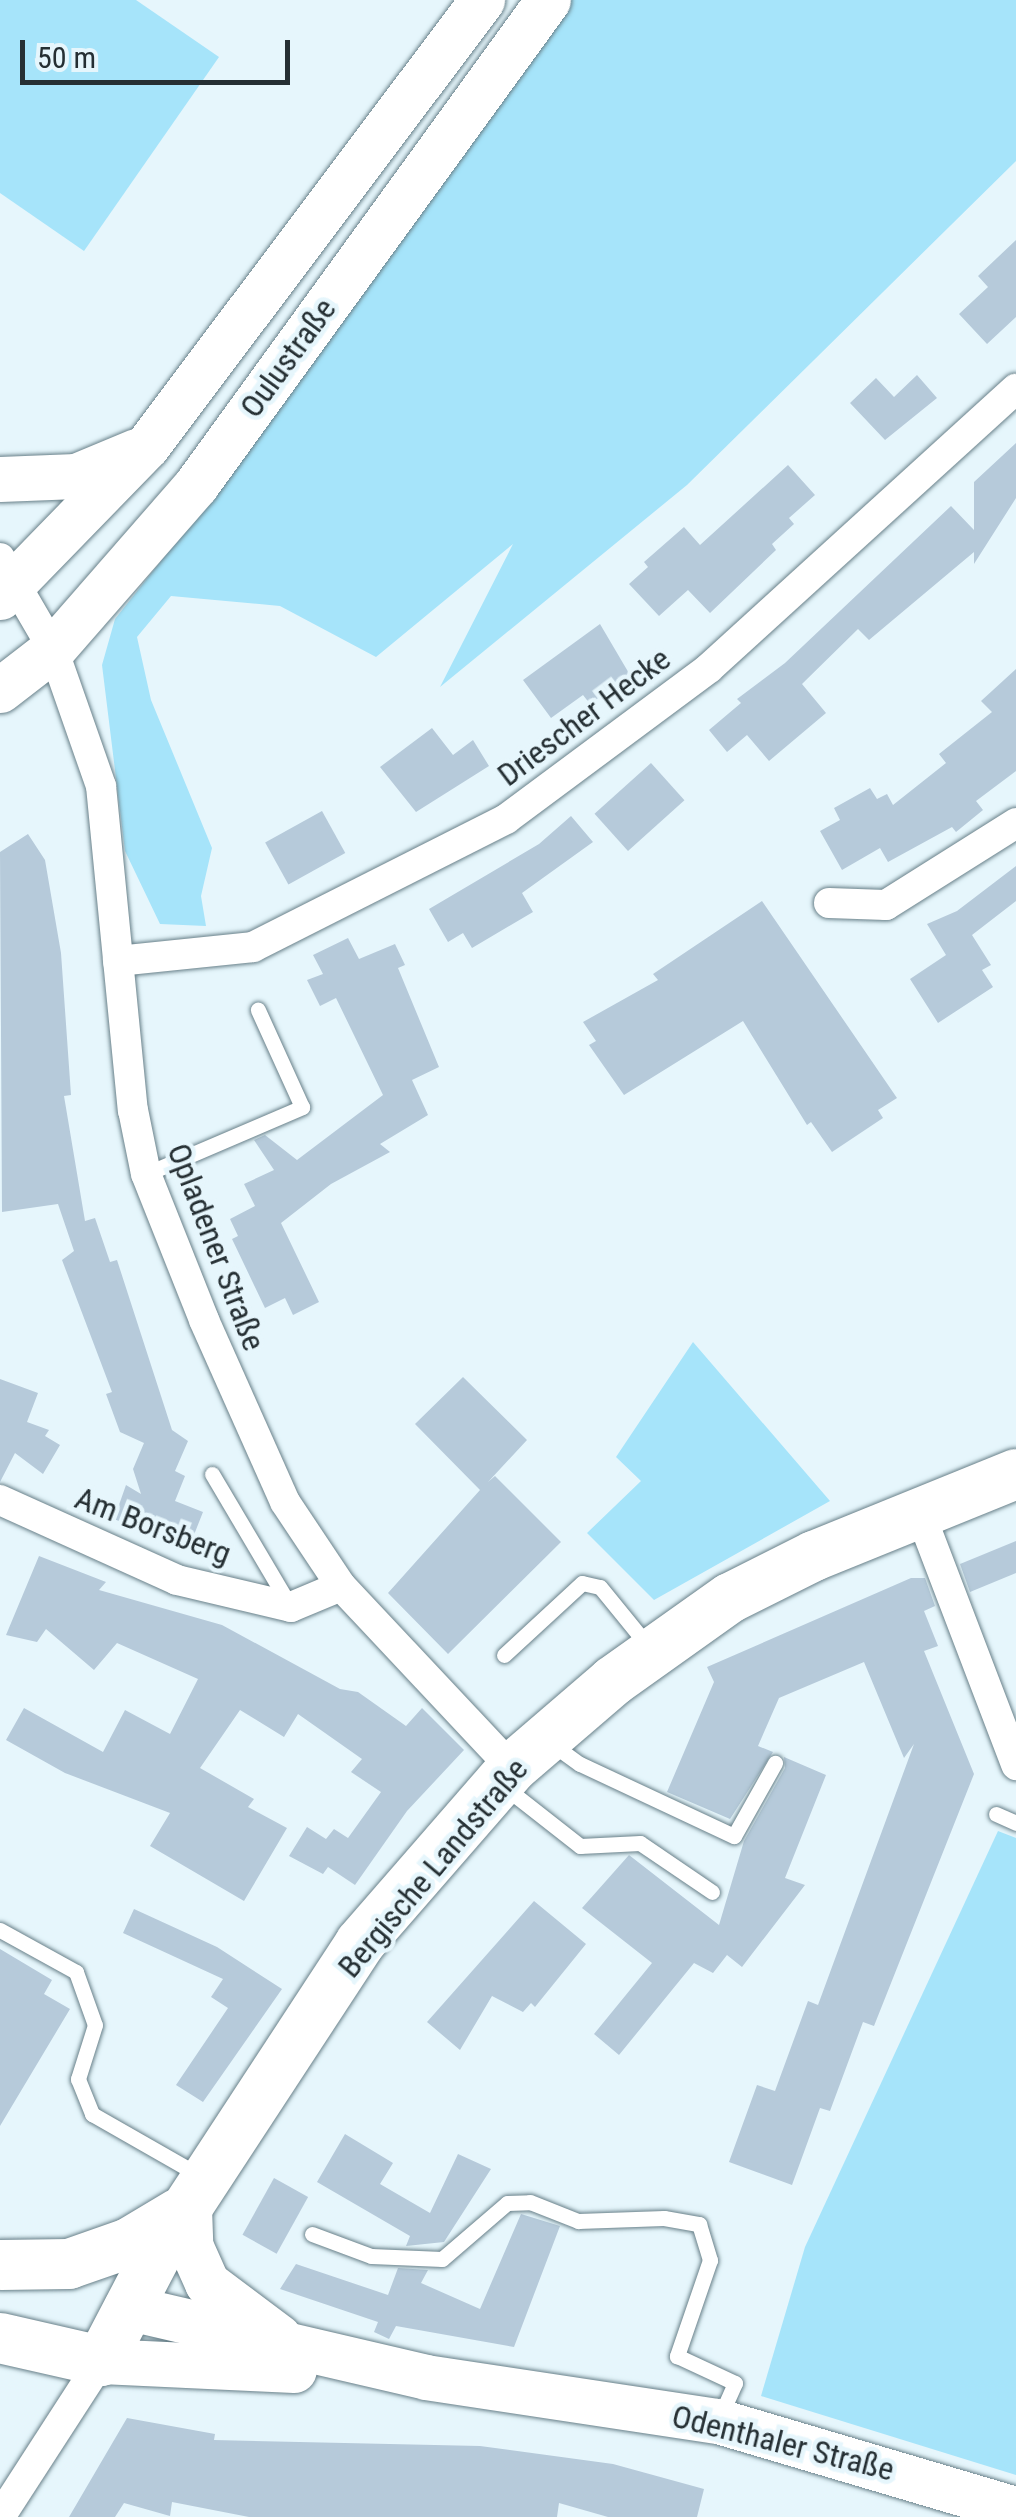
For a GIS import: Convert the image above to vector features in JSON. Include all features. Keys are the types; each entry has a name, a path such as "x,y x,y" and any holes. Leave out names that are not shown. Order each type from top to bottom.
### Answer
{"main road":[{"name":"Oulustraße","path":"6,579 147,446 482,0"},
{"name":"Oulustraße","path":"0,690 53,649 196,485 548,0"},
{"path":"0,478 76,476 147,446"},
{"name":"Bergische Landstraße","path":"101,2361 126,2307 360,1943 519,1763 651,1650 730,1598 1016,1474"},
{"path":"1,2265 70,2264 129,2242 198,2193"},
{"path":"198,2193 190,2245 207,2284 292,2347"},
{"path":"1,2265 126,2307"},
{"name":"Odenthaler Straße","path":"126,2307 426,2377 718,2421 1016,2509"},
{"path":"0,2338 101,2361"},
{"name":"Odenthaler Straße","path":"101,2361 426,2377"}],"street":[{"name":"Driescher Hecke","path":"118,960 253,947 506,819 708,668 1016,390"},
{"name":"Opladener Straße","path":"6,579 53,649 101,786 118,960 146,1174 259,1449 341,1586 519,1763"},
{"path":"829,904 886,905 1016,823"},
{"name":"Am Borsberg","path":"0,1500 177,1580 290,1607"},
{"path":"920,1513 1016,1764"},
{"path":"290,1607 341,1586"},
{"path":"0,2517 101,2361"}],"lane":[{"path":"146,1174 302,1107 258,1010"},
{"path":"212,1474 290,1607"},
{"path":"504,1655 582,1583 600,1588 651,1650"},
{"path":"519,1763 580,1764 734,1836 775,1763"},
{"path":"519,1763 580,1846 640,1843 712,1892"},
{"path":"996,1814 1016,1822"},
{"path":"0,1930 76,1972 95,2025 78,2079 92,2114 198,2193"},
{"path":"312,2234 371,2256 442,2260 507,2203 530,2202 578,2221 664,2218 699,2224 710,2260 677,2356 735,2383 718,2421"}],"shaded area":[{"path":"0,0 136,0 219,57 84,251 0,193"},
{"path":"566,0 1016,0 1016,161 687,485 440,687 513,544 376,657 280,606 171,596 137,637 151,700 212,848 201,896 206,926 160,924 125,851 102,665 115,619 211,498"},
{"path":"693,1342 830,1501 654,1600 587,1533 641,1481 616,1457"},
{"path":"998,1831 1016,1838 1016,2475 761,2396 805,2247"}],"building":[{"path":"1016,240 1016,317 987,344 959,314 988,287 978,276"},
{"path":"917,375 937,398 885,440 850,403 876,378 894,397"},
{"path":"1016,443 1016,498 974,564 974,552 869,640 858,629 802,684 826,713 769,761 747,735 727,752 709,730 741,703 737,699 785,663 951,506 974,530 974,482"},
{"path":"788,465 815,495 789,518 794,524 772,544 776,550 710,613 688,590 659,616 629,584 648,567 644,562 684,527 700,545"},
{"path":"600,624 630,675 590,704 583,695 551,718 523,680"},
{"path":"1016,669 1016,771 976,801 983,810 956,832 952,827 888,862 880,848 842,870 820,831 840,820 834,808 870,788 877,799 887,794 893,805 946,763 939,754 992,712 981,701"},
{"path":"432,728 453,755 473,740 489,766 416,812 380,767"},
{"path":"651,763 684,800 628,851 595,814"},
{"path":"322,811 345,853 288,884 265,843"},
{"path":"571,816 593,842 522,893 533,912 472,948 463,933 448,942 429,909 539,844"},
{"path":"28,834 45,860 61,953 71,1095 64,1096 85,1221 95,1218 110,1262 117,1260 172,1430 188,1441 175,1471 185,1476 175,1501 203,1512 188,1550 114,1519 126,1485 141,1494 133,1469 144,1443 120,1432 106,1394 112,1392 62,1260 74,1251 58,1204 2,1212 0,852"},
{"path":"1016,866 1016,901 972,935 991,965 982,970 993,987 938,1023 910,979 946,955 927,924 957,911"},
{"path":"762,901 897,1098 878,1110 883,1118 832,1152 811,1122 807,1125 743,1021 624,1095 589,1045 596,1041 583,1022 658,980 653,974"},
{"path":"348,938 359,959 395,944 405,965 398,968 439,1067 412,1080 428,1115 380,1144 390,1152 331,1184 281,1223 319,1302 293,1315 285,1298 265,1308 232,1239 238,1236 230,1219 255,1206 244,1184 274,1170 254,1140 265,1135 297,1160 383,1095 336,998 320,1006 307,980 323,974 313,955"},
{"path":"463,1377 527,1440 488,1482 495,1476 561,1542 448,1654 388,1593 480,1490 415,1424"},
{"path":"0,1379 38,1393 27,1422 49,1430 45,1436 60,1445 43,1474 15,1453 0,1482"},
{"path":"1016,1541 1016,1573 970,1592 960,1564"},
{"path":"39,1556 106,1582 99,1590 222,1625 340,1689 358,1692 406,1726 422,1708 464,1750 407,1811 355,1885 328,1867 323,1874 289,1856 307,1827 326,1839 334,1829 348,1838 381,1792 351,1772 362,1759 298,1714 284,1737 240,1710 200,1768 254,1799 248,1807 287,1828 244,1901 150,1846 170,1813 65,1773 6,1740 24,1708 103,1752 125,1710 170,1734 198,1679 117,1643 94,1670 46,1629 37,1642 6,1635"},
{"path":"911,1578 925,1578 935,1606 924,1611 938,1646 924,1651 974,1774 874,2026 863,2022 830,2111 820,2108 792,2185 729,2162 757,2085 775,2091 808,2001 818,2005 914,1744 904,1758 864,1662 779,1698 758,1746 773,1752 730,1819 667,1792 714,1682 707,1667"},
{"path":"784,1757 826,1775 785,1878 805,1885 742,1967 727,1955 713,1973 694,1963 619,2055 594,2034 652,1963 582,1908 629,1855 719,1925 744,1841 785,1768"},
{"path":"534,1901 586,1944 535,2007 531,2003 523,2012 492,1996 460,2050 427,2022"},
{"path":"134,1909 217,1947 282,1989 203,2102 176,2085 228,2008 211,1997 223,1979 123,1933"},
{"path":"0,1949 52,1980 44,1994 70,2009 0,2126"},
{"path":"345,2134 393,2163 380,2184 430,2213 458,2154 491,2169 444,2242 406,2246 410,2236 317,2182"},
{"path":"274,2178 308,2197 277,2254 242,2235"},
{"path":"521,2214 560,2226 514,2347 396,2326 389,2339 374,2332 378,2322 280,2289 296,2264 388,2295 398,2268 428,2270 421,2283 480,2309"},
{"path":"127,2418 215,2434 214,2440 480,2446 613,2464 704,2489 697,2517 608,2517 559,2503 557,2517 249,2517 172,2502 170,2516 124,2503 115,2517 69,2517"}]}
